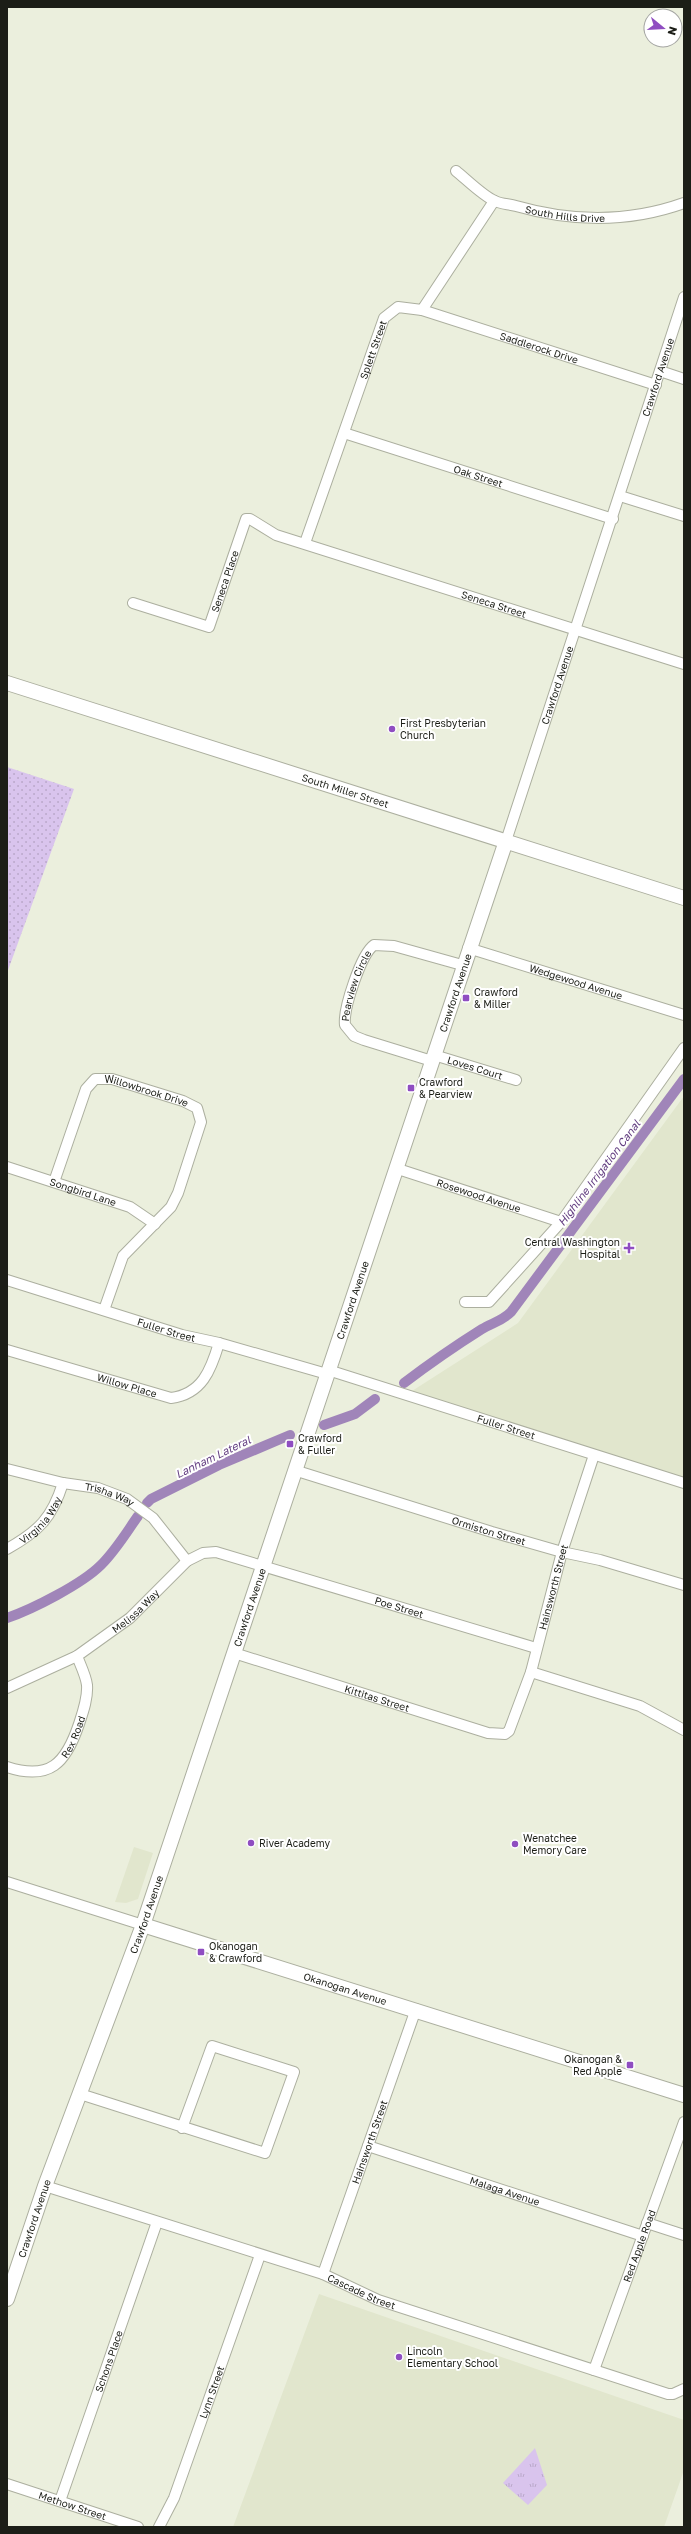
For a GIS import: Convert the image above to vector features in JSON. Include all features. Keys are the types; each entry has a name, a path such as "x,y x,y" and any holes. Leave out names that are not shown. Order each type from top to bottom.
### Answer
{"street":[{"name":"South Hills Drive","path":"456,171 494,201 541,213 588,219 628,217 657,212 684,203"},
{"path":"422,310 494,201"},
{"name":"Crawford Avenue","path":"7,2299 45,2186 143,1925 327,1372 398,1169 462,965 506,841 613,519 684,297"},
{"name":"Splett Street","path":"305,543 384,318 398,307 422,310"},
{"name":"Saddlerock Drive","path":"422,310 656,385"},
{"path":"660,371 684,379"},
{"name":"Oak Street","path":"344,433 613,519"},
{"path":"620,496 684,516"},
{"name":"Seneca Place","path":"133,603 209,627 246,519 276,535 305,543"},
{"name":"Seneca Street","path":"305,543 684,664"},
{"name":"South Miller Street","path":"7,683 684,898"},
{"name":"Pearview Circle","path":"433,1058 354,1036 345,1025 346,1010 364,956 374,945 394,946 462,965"},
{"name":"Wedgewood Avenue","path":"468,948 684,1015"},
{"path":"465,1302 489,1302 561,1222 684,1048"},
{"name":"Loves Court","path":"433,1058 516,1080"},
{"name":"Willowbrook Drive","path":"54,1182 86,1089 95,1079 112,1079 188,1103 197,1108 200,1127 175,1202 123,1256 104,1310"},
{"name":"Songbird Lane","path":"7,1167 130,1207 155,1224"},
{"name":"Rosewood Avenue","path":"398,1169 561,1222"},
{"name":"Fuller Street","path":"7,1280 182,1335 219,1343 327,1372 684,1483"},
{"name":"Willow Place","path":"7,1350 171,1398 184,1396 204,1381 219,1343"},
{"name":"Hainsworth Street","path":"514,1720 531,1672 562,1552 594,1455"},
{"name":"Trisha Way","path":"7,1469 63,1483 98,1488 127,1499 153,1518 187,1561"},
{"name":"Ormiston Street","path":"294,1470 562,1552 600,1560 684,1585"},
{"name":"Virginia Way","path":"7,1549 30,1535 47,1520 56,1504 63,1483"},
{"name":"Melissa Way","path":"7,1688 77,1656 130,1618 187,1561 204,1554 216,1552 262,1565"},
{"name":"Poe Street","path":"262,1565 536,1648"},
{"name":"Kittitas Street","path":"234,1654 492,1734 506,1734 510,1731 514,1720"},
{"name":"Rex Road","path":"7,1766 29,1772 40,1772 54,1766 66,1755 72,1743 85,1699 87,1684 77,1656"},
{"path":"531,1672 640,1706 684,1730"},
{"name":"Okanogan Avenue","path":"8,1884 416,2009 684,2095"},
{"name":"Hainsworth Street","path":"323,2274 416,2009"},
{"path":"80,2094 182,2128 265,2153 294,2072 212,2046 182,2128"},
{"name":"Red Apple Road","path":"594,2370 684,2122"},
{"name":"Malaga Avenue","path":"368,2146 643,2236"},
{"name":"Cascade Street","path":"45,2186 323,2274 378,2300 668,2394 681,2391"},
{"name":"Schons Place","path":"60,2501 157,2222"},
{"path":"647,2223 684,2235"},
{"name":"Lynn Street","path":"159,2527 174,2498 260,2255"},
{"name":"Methow Street","path":"7,2484 138,2527"}],"shaded area":[{"name":"Central Washington Hospital","path":"684,1096 684,1478 412,1391 518,1323"},
{"path":"134,1847 153,1853 138,1899 126,1903 115,1902"},
{"name":"Lincoln Elementary School","path":"319,2294 684,2420 684,2470 664,2527 233,2527"}],"green space":[{"path":"7,767 74,789 7,973"},
{"path":"535,2448 547,2485 528,2505 503,2483"}],"waterway":[{"name":"Highline Irrigation Canal","path":"404,1383 462,1342 482,1329 504,1318 511,1312 684,1079"},
{"name":"Highline Irrigation Canal","path":"324,1425 355,1414 375,1399"},
{"name":"Lanham Lateral","path":"147,1503 151,1499 219,1465 290,1435"},
{"name":"Lanham Lateral","path":"7,1618 30,1609 57,1595 93,1572 101,1565 121,1541 138,1516"}],"place":[{"name":"First Presbyterian Church","path":"392,729"},
{"name":"Crawford & Miller","path":"466,998"},
{"name":"Crawford & Pearview","path":"411,1088"},
{"name":"Central Washington Hospital","path":"629,1248"},
{"name":"Crawford & Fuller","path":"290,1444"},
{"name":"River Academy","path":"251,1843"},
{"name":"Wenatchee Memory Care","path":"515,1844"},
{"name":"Okanogan & Crawford","path":"201,1952"},
{"name":"Okanogan & Red Apple","path":"630,2065"},
{"name":"Lincoln Elementary School","path":"399,2357"}]}
